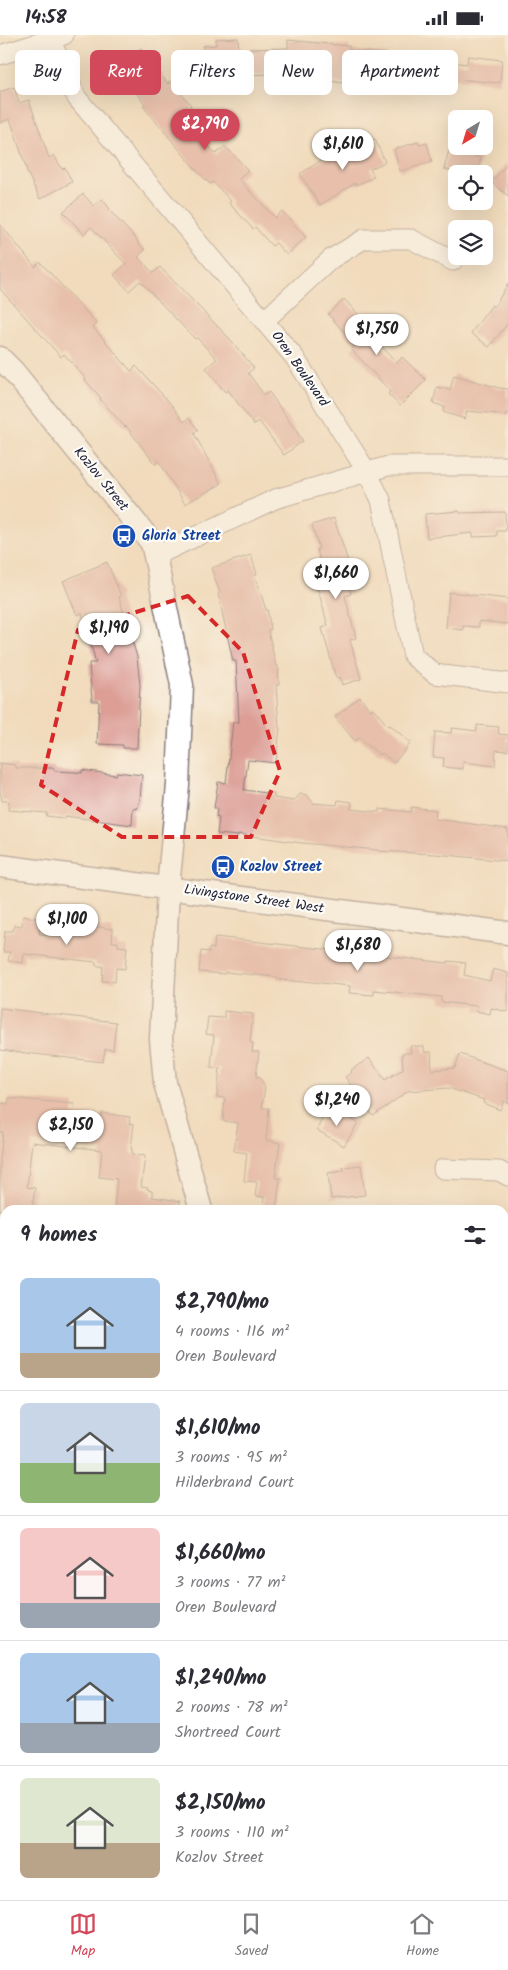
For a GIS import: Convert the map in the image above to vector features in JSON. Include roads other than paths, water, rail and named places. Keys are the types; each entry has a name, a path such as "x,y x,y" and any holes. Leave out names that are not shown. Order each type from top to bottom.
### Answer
{"street":[{"path":"0,55 57,37"},
{"name":"Oren Boulevard","path":"57,37 77,97 295,357 367,472 381,500 413,656 435,674 508,683"},
{"path":"265,320 331,259 364,239 411,239 448,258"},
{"name":"Kozlov Street","path":"0,358 13,371 152,543 156,556 182,685 178,785 168,888 161,1039 165,1083 200,1205"},
{"path":"156,556 275,499 388,466 508,465"},
{"name":"Livingstone Street West","path":"0,866 508,933"},
{"path":"443,1169 499,1171 508,1176"}],"place":[{"name":"Gloria Street","path":"124,536"},
{"name":"Kozlov Street","path":"223,867"}]}
